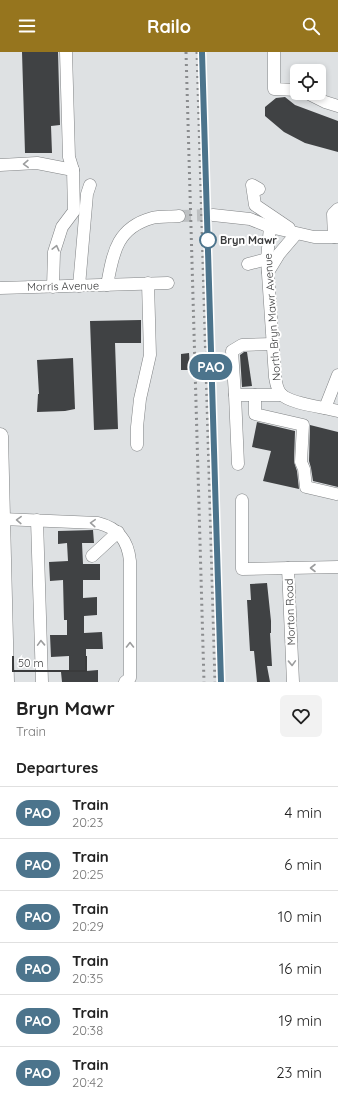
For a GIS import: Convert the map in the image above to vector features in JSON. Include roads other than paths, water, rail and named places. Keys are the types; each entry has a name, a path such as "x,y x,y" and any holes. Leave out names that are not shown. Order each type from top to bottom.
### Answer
{"main road":[{"path":"0,436 2,519 1,543 6,682"}],"street":[{"path":"53,286 54,252 62,227 74,211 73,170 69,157 66,52"},
{"path":"274,52 274,90 290,90"},
{"path":"321,100 338,106"},
{"path":"0,165 37,163 73,170"},
{"path":"79,286 87,194 90,185"},
{"path":"259,189 252,185 255,205 296,234"},
{"path":"213,215 250,219 270,227 296,234 314,237 336,237 333,214 338,209"},
{"name":"Morris Avenue","path":"0,288 107,285 113,253 124,235 132,227 153,218 179,216"},
{"name":"North Bryn Mawr Avenue","path":"270,227 267,259 277,388 282,395 293,400 338,411"},
{"path":"268,272 279,254 296,234"},
{"path":"248,264 267,259"},
{"path":"107,285 168,283"},
{"path":"137,445 140,399 150,355 148,284"},
{"path":"238,464 232,351 242,345 273,344"},
{"path":"325,408 338,375"},
{"path":"235,394 282,395"},
{"path":"255,395 255,414 303,425"},
{"path":"308,404 303,425 301,462 304,469 306,487 336,494"},
{"path":"242,500 242,569 288,568"},
{"path":"2,519 98,522 118,532 129,550 130,561 130,678 125,682"},
{"path":"36,520 42,682"},
{"path":"92,556 118,532"},
{"name":"Morton Road","path":"293,682 288,568 338,568"}],"tunnel":[{"path":"179,216 213,215"}],"railway":[{"path":"186,52 204,682"},
{"path":"197,52 215,682"}],"train":[{"name":"PAO","path":"202,52 221,682"}],"place":[{"name":"Bryn Mawr","path":"208,240"}]}
